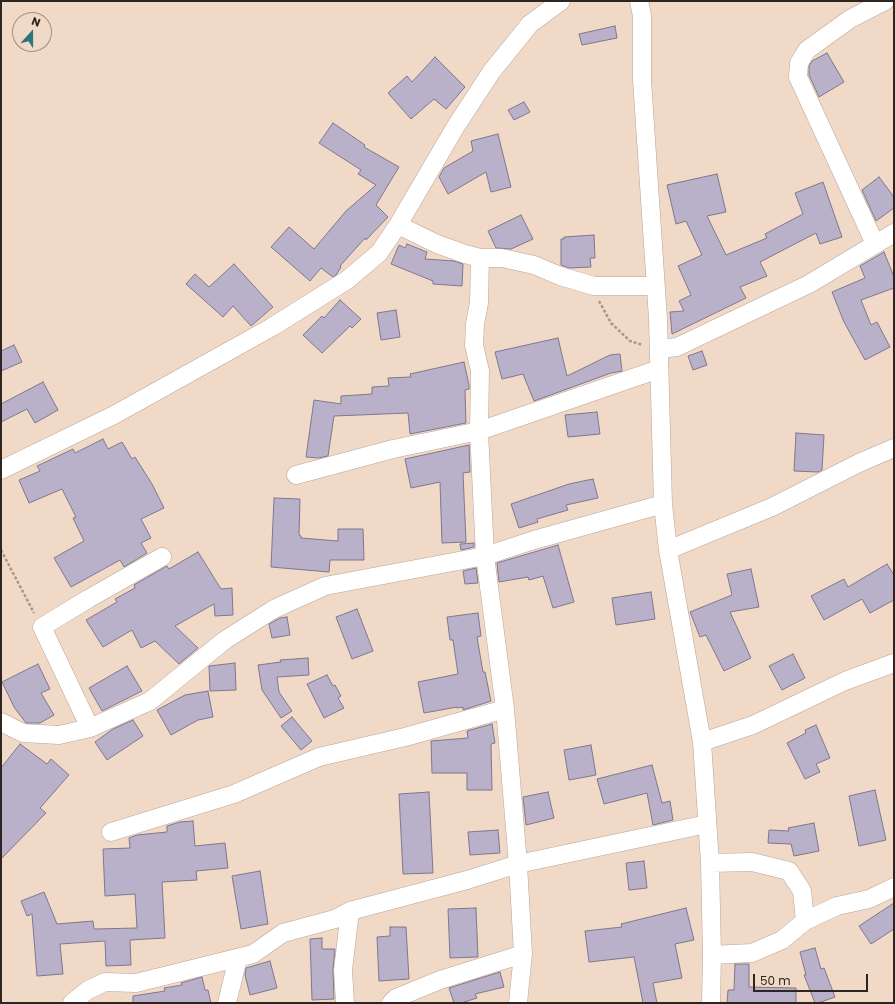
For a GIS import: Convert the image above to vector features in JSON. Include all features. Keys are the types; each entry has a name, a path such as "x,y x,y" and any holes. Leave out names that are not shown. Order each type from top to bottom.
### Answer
{"street":[{"path":"1,470 114,415 285,319 347,280 379,253 398,225 456,126 492,71 530,24 561,1"},
{"path":"639,1 642,16 642,80 659,349 664,504 668,550 702,742 706,824 710,863 712,956 711,1003"},
{"path":"875,244 798,76 799,63 807,50 850,19 885,1"},
{"path":"398,225 437,244 480,258 502,258 534,265 560,276 594,286 655,286"},
{"path":"659,349 678,347 809,284 894,233"},
{"path":"480,258 479,303 475,324 474,345 480,371 479,431 484,556 504,709 518,864 523,954 518,1003"},
{"path":"296,475 393,449 479,431 659,369"},
{"path":"668,550 772,507 858,463 894,448"},
{"path":"1,722 23,733 59,735 90,728 150,701 225,640 274,609 325,586 484,556 534,540 664,504"},
{"path":"90,728 42,627 88,599 162,558"},
{"path":"702,742 753,725 846,681 894,663"},
{"path":"111,832 234,794 319,757 405,737 504,709"},
{"path":"72,1003 88,990 105,982 136,983 253,954 283,933 335,919 350,911 466,880 518,864 706,824"},
{"path":"710,863 752,862 790,871 802,891 805,921"},
{"path":"712,956 752,953 782,940 805,921 837,906 869,899 894,887"},
{"path":"345,1003 343,970 350,911"},
{"path":"392,1003 396,998 440,980 523,954"},
{"path":"227,1003 238,958"}],"path":[{"path":"594,286 611,323 630,341 659,349"},
{"path":"1,550 42,627"}],"building":[{"path":"615,26 617,38 582,45 579,34"},
{"path":"827,53 844,82 819,97 809,75 809,66 812,61"},
{"path":"435,57 465,87 446,109 434,99 411,119 388,93 407,76 412,82"},
{"path":"524,102 530,112 514,120 508,110"},
{"path":"333,123 365,145 364,147 399,167 376,205 388,217 366,240 365,238 340,266 341,267 336,275 333,277 321,268 310,281 271,247 289,227 314,249 346,211 376,185 358,174 361,170 319,143"},
{"path":"498,134 511,187 491,192 486,172 448,194 439,177 444,168 473,151 471,141"},
{"path":"717,174 726,212 707,216 726,255 767,238 765,234 803,214 795,193 823,182 842,237 820,244 816,233 760,262 767,276 740,287 746,298 672,334 670,312 684,311 679,301 691,295 678,266 702,255 686,221 676,224 667,185"},
{"path":"879,177 894,197 894,208 876,221 862,190"},
{"path":"521,215 533,239 511,249 496,248 488,231"},
{"path":"594,235 595,258 590,258 591,267 569,268 561,265 561,239 564,239 564,237"},
{"path":"407,244 427,252 425,259 454,261 463,264 462,286 433,284 433,281 391,264 399,245 405,248"},
{"path":"884,252 894,277 894,288 861,300 871,325 877,322 890,347 865,360 844,322 832,292 865,278 860,266"},
{"path":"234,264 273,307 251,326 233,306 223,317 186,284 195,274 209,287"},
{"path":"340,300 361,319 352,328 350,326 322,353 303,335 322,316 324,318"},
{"path":"396,310 400,337 381,340 377,313"},
{"path":"558,338 567,376 610,355 620,354 622,371 611,373 534,401 523,374 502,379 495,352"},
{"path":"14,345 22,362 1,371 1,351"},
{"path":"702,351 707,365 693,370 688,356"},
{"path":"464,362 469,385 469,389 465,390 466,423 410,434 408,413 334,416 328,456 318,458 306,457 314,400 341,404 341,396 372,394 372,387 389,386 388,378 411,377 410,374"},
{"path":"43,382 58,410 35,423 27,409 1,422 1,404"},
{"path":"597,412 600,434 568,437 565,415"},
{"path":"796,433 824,435 822,470 818,472 794,471"},
{"path":"103,439 108,449 122,442 132,459 135,457 152,484 164,508 141,519 151,538 141,543 147,553 124,567 120,560 71,587 54,558 84,541 73,518 76,517 62,489 29,503 19,480 40,471 37,466 73,449 75,453"},
{"path":"469,445 470,472 463,473 466,542 442,543 440,482 411,488 405,459"},
{"path":"593,479 598,498 566,505 568,510 537,519 538,522 519,528 511,504 569,484"},
{"path":"274,498 300,499 299,535 301,538 338,541 338,529 363,529 364,560 330,560 329,572 271,567"},
{"path":"474,543 474,547 461,550 460,544"},
{"path":"558,545 574,602 553,608 543,576 529,580 528,577 499,582 497,563"},
{"path":"198,552 221,589 232,588 233,615 215,616 214,604 175,626 198,648 179,664 155,641 141,648 132,630 103,647 86,620 117,602 115,599 135,588 134,585 167,566 169,569"},
{"path":"887,564 894,575 894,600 870,613 862,599 824,620 811,596 844,579 848,587"},
{"path":"476,568 478,583 465,584 463,571"},
{"path":"751,569 759,607 730,612 751,658 724,671 706,635 700,637 690,612 732,595 727,574"},
{"path":"651,592 655,619 616,625 612,598"},
{"path":"357,609 373,651 352,659 336,617"},
{"path":"478,613 481,636 477,637 483,672 485,672 491,701 463,710 463,707 457,707 424,713 418,682 458,674 453,640 450,640 447,617"},
{"path":"287,617 290,635 272,638 269,624 280,618"},
{"path":"793,654 805,678 782,690 769,666"},
{"path":"308,658 309,675 277,677 279,692 292,711 281,718 262,690 258,665 281,662 280,660"},
{"path":"235,663 236,690 210,691 209,666"},
{"path":"38,664 50,689 41,693 54,715 40,723 26,723 14,707 2,682"},
{"path":"127,666 142,691 102,711 89,688"},
{"path":"327,675 341,696 338,698 344,708 324,718 307,684"},
{"path":"208,691 213,717 198,720 171,735 157,710 185,695"},
{"path":"292,717 312,741 301,750 281,726"},
{"path":"133,720 143,736 107,760 95,742 113,729"},
{"path":"492,724 495,743 491,744 492,790 467,790 467,773 432,773 431,741 468,738 467,731"},
{"path":"816,725 830,758 816,764 820,772 805,779 787,743 806,733 805,730"},
{"path":"20,744 47,764 51,759 69,775 40,808 46,813 1,859 1,768"},
{"path":"591,745 596,775 569,780 564,750"},
{"path":"652,765 662,803 670,801 673,820 653,825 647,793 604,804 597,779"},
{"path":"875,790 886,840 859,846 849,796"},
{"path":"429,792 433,873 403,874 399,794"},
{"path":"548,792 554,818 526,825 523,797"},
{"path":"193,821 195,846 225,843 228,868 196,871 197,880 162,882 165,938 130,940 131,965 106,966 105,941 60,944 63,974 37,976 32,914 27,916 21,901 44,892 57,924 93,921 94,929 137,928 135,894 105,896 103,849 130,848 129,838 137,835 167,832 167,826 180,822"},
{"path":"814,823 819,851 794,856 791,844 768,843 769,830 789,831 788,828"},
{"path":"498,830 500,853 470,855 468,832"},
{"path":"644,861 647,888 629,890 626,863"},
{"path":"260,871 268,924 241,929 232,876"},
{"path":"894,903 894,929 871,944 859,926"},
{"path":"476,908 478,957 450,958 448,909"},
{"path":"686,908 694,940 675,944 682,978 653,983 657,1003 643,1003 634,957 589,962 585,931 622,927 621,924"},
{"path":"390,927 406,927 409,979 379,981 377,937 390,936"},
{"path":"322,938 322,949 335,949 333,970 334,999 312,1000 310,939"},
{"path":"815,948 821,969 824,968 835,997 818,1003 815,1003 804,975 806,975 800,952"},
{"path":"270,961 277,988 250,995 245,975 246,968"},
{"path":"735,964 749,964 749,987 796,988 796,1003 727,1003 728,990 734,990"},
{"path":"500,972 504,987 475,994 477,998 461,1003 454,1003 449,988"},
{"path":"202,977 205,990 208,990 211,1003 133,1003 133,996 165,991 164,988 182,985 181,983"}]}
